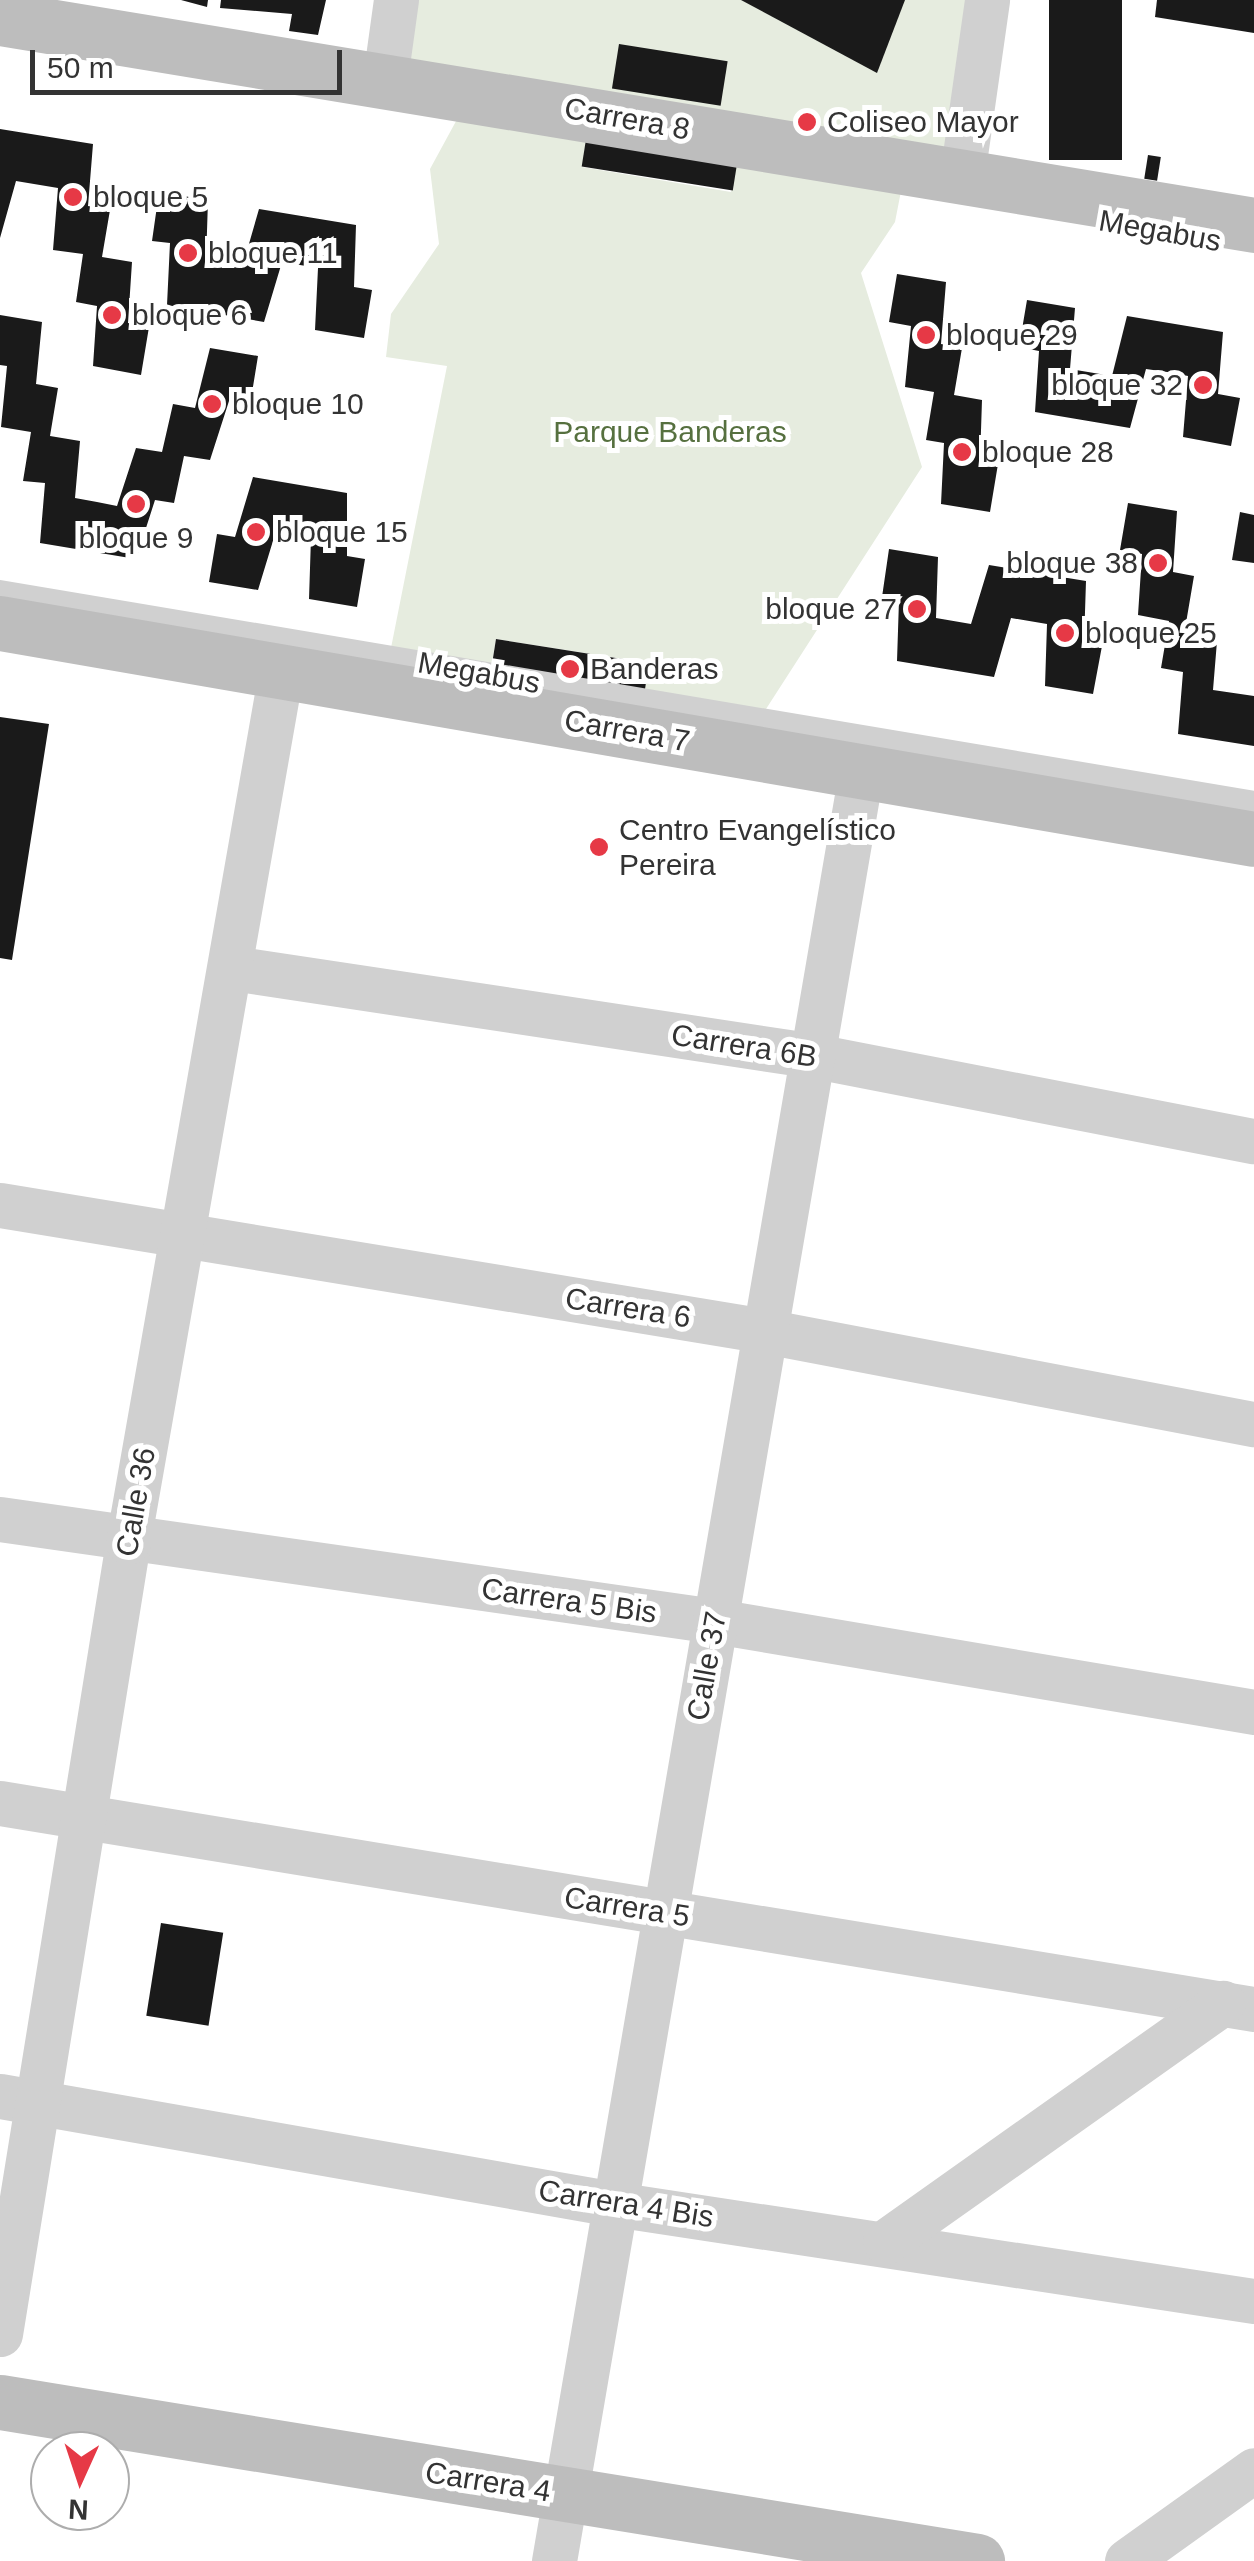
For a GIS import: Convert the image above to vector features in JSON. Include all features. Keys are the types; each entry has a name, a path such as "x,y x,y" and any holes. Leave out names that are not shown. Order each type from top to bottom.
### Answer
{"main road":[{"name":"Carrera 8","path":"0,18 1254,225"},
{"name":"Carrera 7","path":"0,624 1254,839"},
{"name":"Carrera 4","path":"0,2402 976,2561"}],"street":[{"path":"386,79 396,0"},
{"path":"962,176 987,0"},
{"name":"Calle 36","path":"0,2334 20,2099 88,1817 128,1542 186,1235 282,672"},
{"name":"Calle 37","path":"554,2561 861,772"},
{"name":"Carrera 6B","path":"232,968 815,1056 1254,1141"},
{"name":"Carrera 6","path":"0,1205 765,1331 1254,1424"},
{"name":"Carrera 5 Bis","path":"0,1520 128,1542 715,1621 1254,1712"},
{"name":"Carrera 5","path":"0,1803 665,1913 1246,2003"},
{"path":"884,2242 1246,2003"},
{"name":"Carrera 4 Bis","path":"20,2099 614,2204 884,2242 1254,2302"},
{"path":"1127,2561 1254,2470"}],"lane":[{"name":"Megabus","path":"0,39 1254,248"},
{"name":"Megabus","path":"0,592 1254,802"}],"green space":[{"name":"Coliseo Mayor","path":"396,0 987,0 962,176 402,81"},
{"name":"Parque Banderas","path":"461,112 587,133 582,167 731,192 738,157 902,186 895,222 861,273 922,467 759,720 643,700 649,663 496,639 490,675 389,658 447,366 386,357 391,314 439,244 430,169"}],"building":[{"path":"181,0 208,0 207,7"},
{"path":"221,0 326,0 318,35 289,31 292,14 220,8"},
{"path":"741,0 905,0 877,73"},
{"path":"1049,0 1122,0 1122,160 1049,160"},
{"path":"1157,0 1254,0 1254,33 1155,17"},
{"path":"619,44 728,61 721,106 612,88"},
{"path":"0,129 93,144 88,206 110,210 102,257 132,262 128,323 149,327 141,375 93,366 97,306 76,302 83,254 53,250 58,188 16,181 0,238"},
{"path":"587,133 738,157 733,191 582,167"},
{"path":"1148,155 1161,157 1157,181 1144,179"},
{"path":"159,192 208,200 206,262 242,268 259,209 356,225 354,287 372,290 364,338 315,330 318,268 282,262 264,322 167,305 170,243 152,241"},
{"path":"897,274 946,282 941,344 962,348 954,395 982,400 980,461 998,464 990,512 941,504 944,443 926,440 934,392 905,387 911,326 889,322"},
{"path":"1027,300 1075,308 1070,369 1112,376 1127,316 1223,332 1218,394 1240,398 1231,446 1183,437 1188,376 1167,372 1146,369 1130,428 1035,412 1039,351 1019,347"},
{"path":"0,315 42,322 36,384 58,388 50,436 80,441 75,498 117,506 136,448 162,452 173,404 195,408 210,348 258,356 250,405 229,401 210,460 184,456 174,503 155,500 136,559 40,543 45,483 23,481 31,432 1,427 7,366 0,365"},
{"path":"253,477 347,493 347,556 365,559 357,607 309,599 311,537 276,531 258,590 209,582 217,534 235,537"},
{"path":"1128,503 1177,511 1173,572 1194,576 1186,623 1218,629 1213,690 1254,696 1254,746 1178,734 1183,672 1161,668 1169,621 1138,615 1142,554 1120,550"},
{"path":"1240,512 1254,515 1254,563 1232,560"},
{"path":"889,549 938,557 936,618 971,624 989,565 1086,581 1084,643 1102,646 1093,694 1045,686 1047,624 1011,618 994,677 897,661 899,600 882,597"},
{"name":"Banderas","path":"496,639 649,663 643,699 490,675"},
{"path":"0,717 49,724 12,960 0,958"},
{"path":"161,1923 223,1933 209,2026 146,2016"}],"place":[{"name":"Coliseo Mayor","path":"807,122"},
{"name":"bloque 5","path":"73,197"},
{"name":"bloque 11","path":"188,253"},
{"name":"bloque 6","path":"112,315"},
{"name":"bloque 29","path":"926,335"},
{"name":"bloque 32","path":"1203,385"},
{"name":"bloque 10","path":"212,404"},
{"name":"bloque 28","path":"962,452"},
{"name":"bloque 9","path":"136,504"},
{"name":"bloque 15","path":"256,532"},
{"name":"bloque 38","path":"1158,563"},
{"name":"bloque 27","path":"917,609"},
{"name":"bloque 25","path":"1065,633"},
{"name":"Banderas","path":"570,669"},
{"name":"Centro Evangelístico Pereira","path":"599,847"}]}
